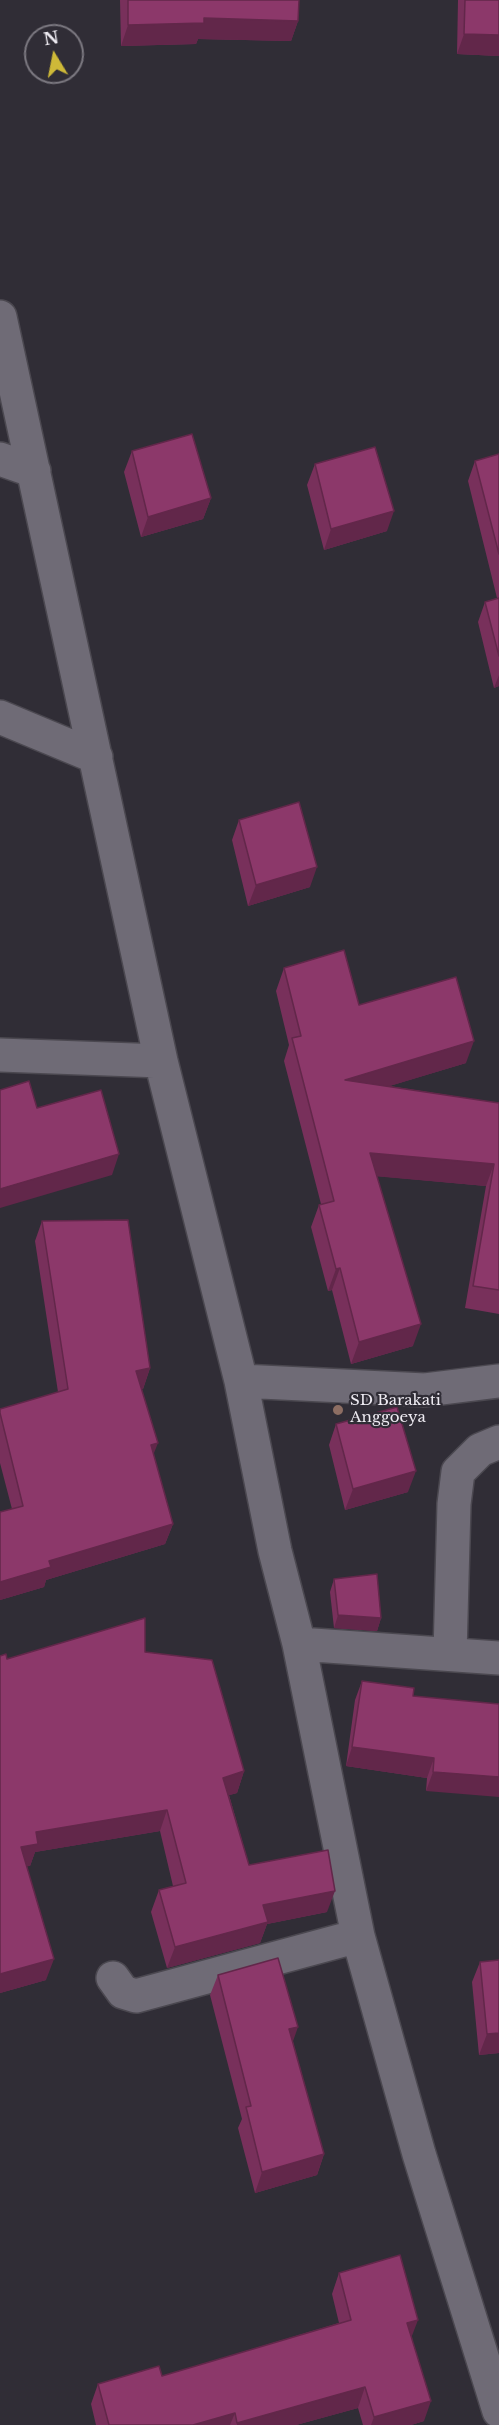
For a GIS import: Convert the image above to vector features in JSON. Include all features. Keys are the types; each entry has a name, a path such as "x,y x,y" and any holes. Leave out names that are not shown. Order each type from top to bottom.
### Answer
{"street":[{"path":"0,317 161,1061 241,1382 275,1551 299,1644 358,1936 419,2154 499,2411"},
{"path":"0,459 34,471"},
{"path":"0,717 96,757"},
{"path":"0,1055 161,1061"},
{"path":"241,1382 425,1390 499,1381"},
{"path":"450,1654 454,1503 458,1472 480,1450 499,1442"},
{"path":"299,1644 499,1658"},
{"path":"113,1978 123,1992 136,1996 358,1936"}],"building":[{"path":"128,0 299,0 298,21 204,18 204,23 128,25"},
{"path":"465,0 499,0 499,35 464,34"},
{"path":"192,434 211,498 148,517 132,451"},
{"path":"375,447 394,511 331,529 315,464"},
{"path":"499,454 499,554 475,461"},
{"path":"499,598 499,656 485,602"},
{"path":"299,802 317,867 256,885 239,820"},
{"path":"344,950 359,1005 456,977 474,1041 345,1080 499,1103 499,1290 473,1286 494,1164 370,1153 421,1324 359,1342 340,1268 336,1269 319,1205 334,1201 292,1038 301,1036 284,968"},
{"path":"29,1081 37,1108 101,1090 119,1154 0,1189 0,1090"},
{"path":"128,1220 150,1368 136,1371 158,1443 151,1445 173,1524 49,1561 51,1567 0,1582 0,1512 23,1506 0,1409 68,1389 42,1221"},
{"path":"397,1407 416,1471 353,1489 336,1424"},
{"path":"377,1574 381,1618 338,1615 334,1579"},
{"path":"145,1618 145,1652 212,1660 244,1771 223,1778 249,1865 328,1850 335,1891 263,1905 268,1922 175,1947 159,1890 186,1883 167,1810 36,1832 38,1844 21,1847 54,1959 0,1974 0,1656 6,1654 7,1659"},
{"path":"362,1681 414,1688 413,1696 499,1704 499,1777 433,1772 434,1758 352,1747"},
{"path":"278,1958 298,2027 289,2029 324,2154 262,2172 246,2107 251,2106 218,1975"},
{"path":"499,1960 499,2033 487,2034 480,1962"},
{"path":"400,2255 418,2320 407,2323 431,2401 374,2417 365,2387 237,2423 235,2413 193,2425 109,2425 98,2384 159,2366 162,2376 351,2320 339,2273"}],"place":[{"name":"SD Barakati Anggoeya","path":"338,1410"}]}
